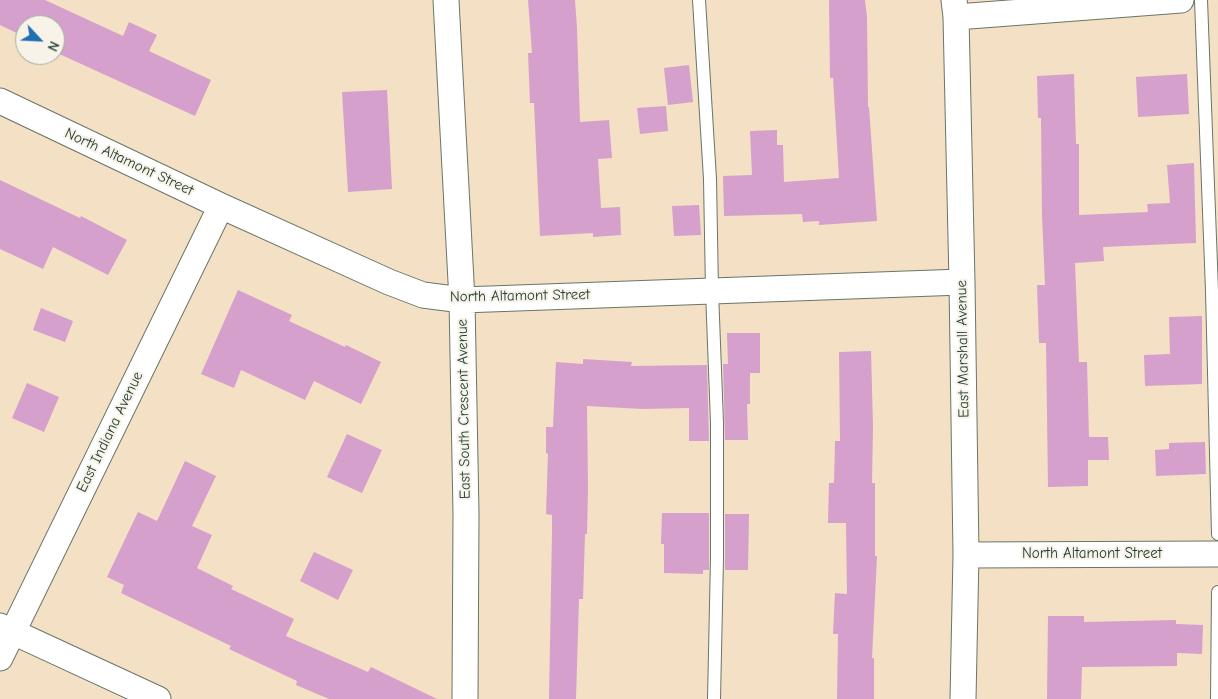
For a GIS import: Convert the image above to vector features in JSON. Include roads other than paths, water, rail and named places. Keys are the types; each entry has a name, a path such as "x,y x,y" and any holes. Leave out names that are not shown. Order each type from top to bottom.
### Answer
{"street":[{"name":"East South Crescent Avenue","path":"446,0 462,300 466,514 465,699"},
{"path":"955,8 1182,0"},
{"name":"East Marshall Avenue","path":"955,8 966,555 964,699"},
{"name":"North Altamont Street","path":"0,101 221,206 422,295 462,300 962,282"},
{"name":"East Indiana Avenue","path":"0,658 6,629 221,206"},
{"name":"North Altamont Street","path":"966,555 1218,554"},
{"path":"6,629 158,699"}],"lane":[{"path":"699,0 710,179 717,423 714,699"},
{"path":"1201,0 1212,292 1218,534"},
{"path":"1217,699 1218,592"}]}
